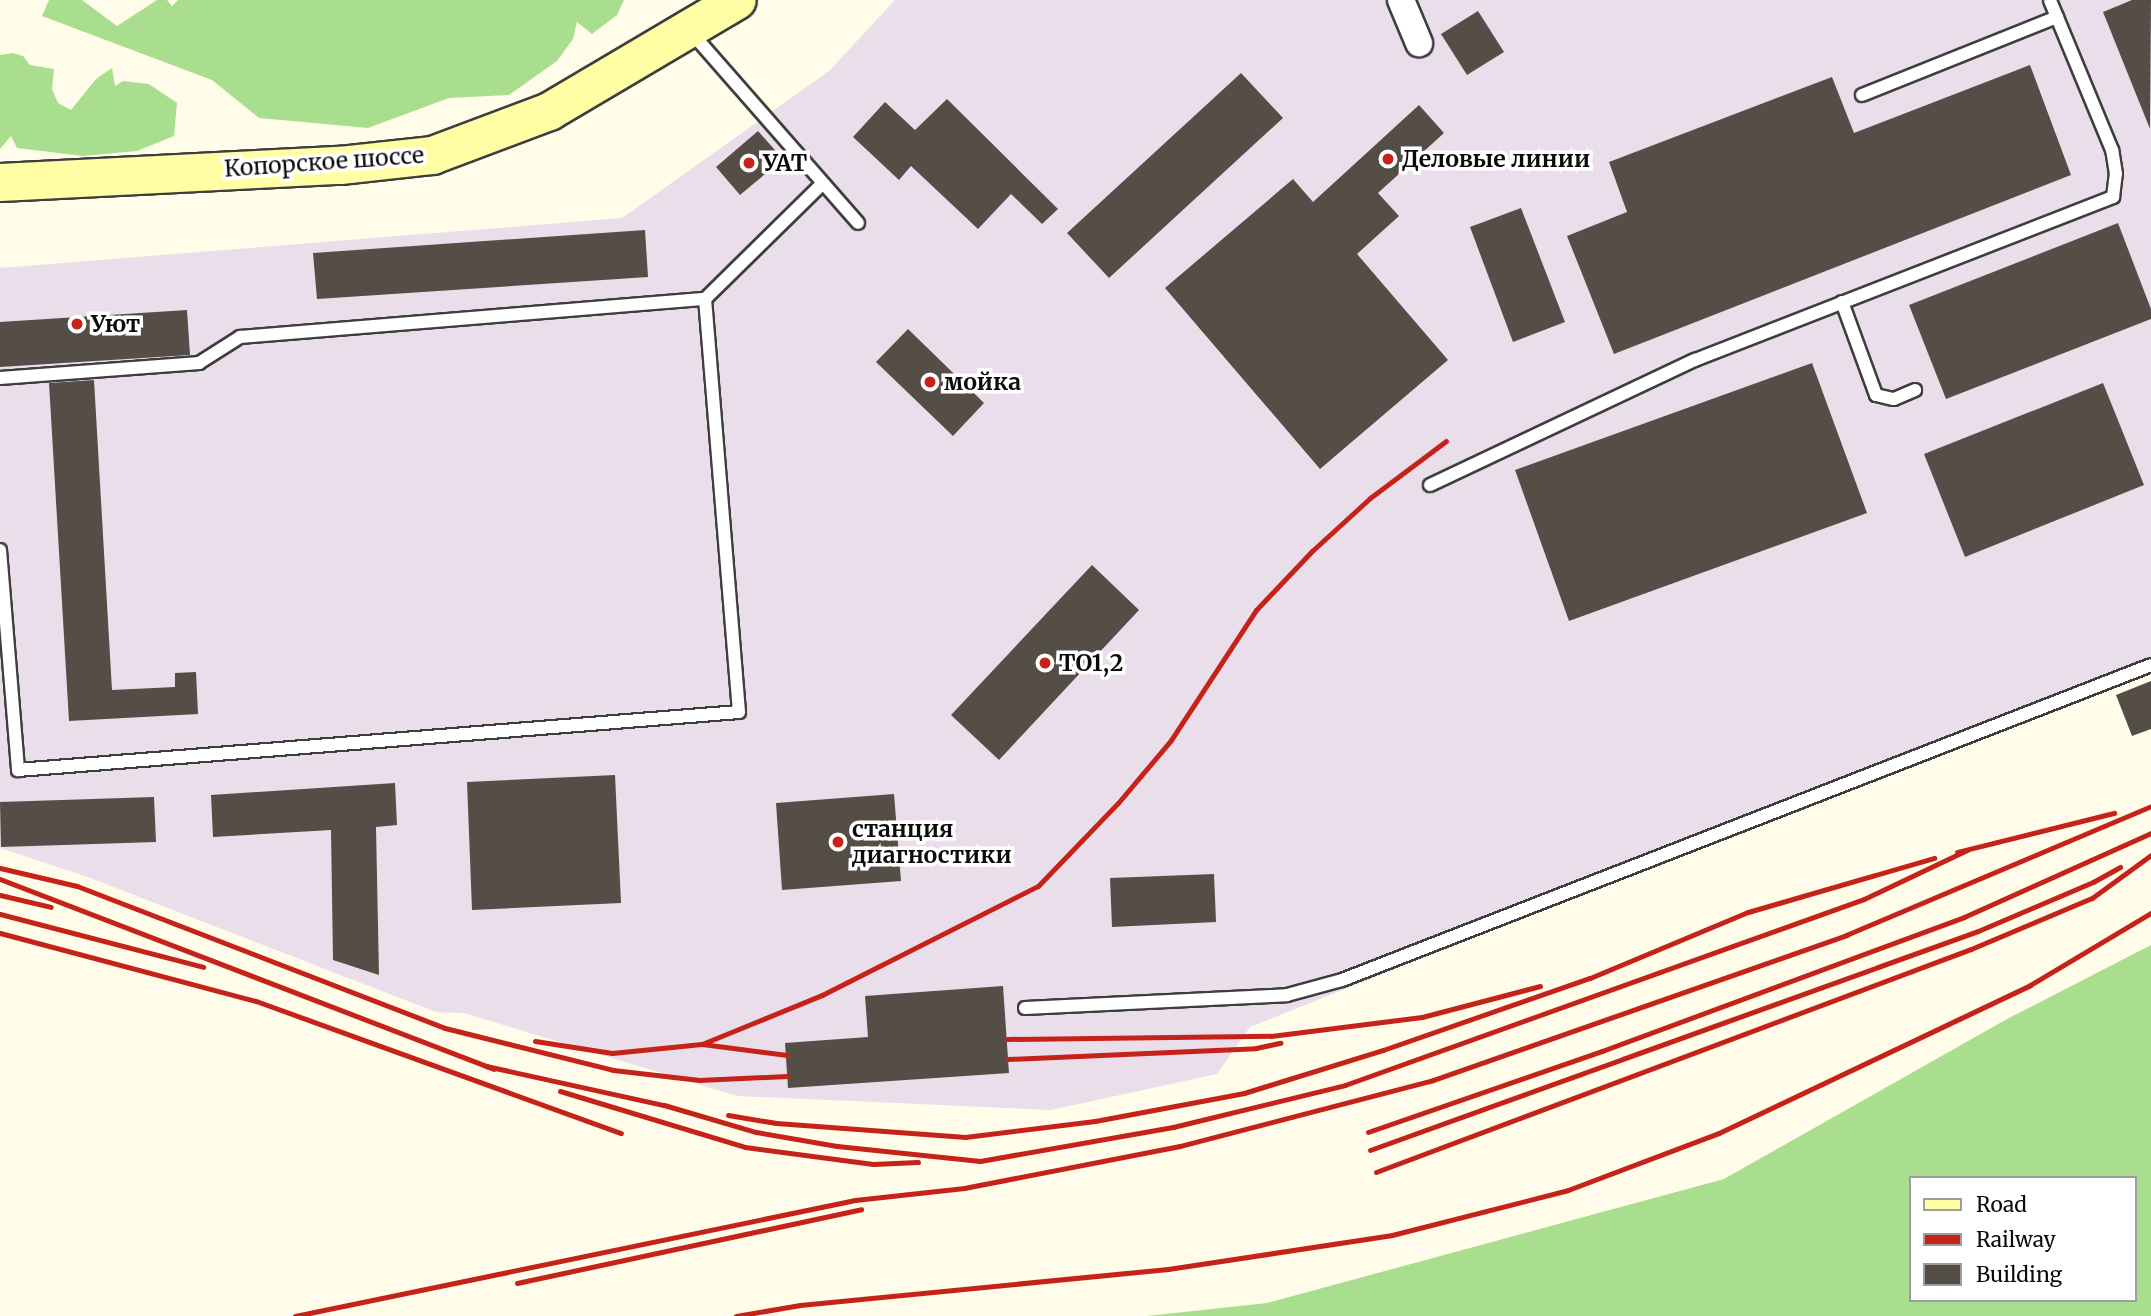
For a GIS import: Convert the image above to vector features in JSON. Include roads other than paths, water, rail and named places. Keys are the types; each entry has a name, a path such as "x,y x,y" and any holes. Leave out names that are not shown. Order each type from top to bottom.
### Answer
{"main road":[{"name":"Копорское шоссе","path":"0,181 340,165 432,155 549,111 737,0"}],"street":[{"path":"1401,0 1419,43"}],"lane":[{"path":"1430,485 1695,360 2113,197 2116,174 2112,150 2050,0"},
{"path":"1862,95 2057,17"},
{"path":"689,30 858,223"},
{"path":"0,378 200,363 240,337 705,299 823,183"},
{"path":"0,550 18,770 739,712 705,299"},
{"path":"1842,302 1876,395 1894,399 1915,390"},
{"path":"1025,1008 1287,995 1342,980 2151,665"}],"railway":[{"path":"702,1044 822,995 1038,886 1118,803 1171,740 1256,610 1312,551 1370,498 1446,441"},
{"path":"295,1316 855,1200 964,1188 1180,1146 1433,1080 1846,935 2151,806"},
{"path":"1957,852 2114,813"},
{"path":"1368,1132 1602,1051 1964,917 2151,833"},
{"path":"486,1066 664,1105 756,1132 837,1146 980,1161 1173,1127 1345,1085 1864,899 1967,850"},
{"path":"1376,1172 1971,949 2092,898 2151,855"},
{"path":"728,1115 776,1123 965,1137 1095,1121 1244,1093 1383,1050 1590,978 1748,912 1934,858"},
{"path":"1370,1150 1978,931 2093,882 2120,867"},
{"path":"0,868 77,886 445,1028 613,1070 699,1080 787,1076"},
{"path":"0,879 494,1069"},
{"path":"0,895 51,907"},
{"path":"736,1316 800,1305 1168,1269 1392,1235 1568,1190 1719,1133 2030,985 2151,913"},
{"path":"0,914 203,967"},
{"path":"0,933 256,1001 621,1133"},
{"path":"1007,1039 1271,1036 1422,1017 1540,986"},
{"path":"535,1041 612,1053 702,1044 787,1055"},
{"path":"1008,1059 1256,1048 1280,1043"},
{"path":"560,1091 745,1147 873,1164 918,1162"},
{"path":"517,1283 861,1209"}],"place":[{"name":"Деловые линии","path":"1388,159"},
{"name":"УАТ","path":"749,163"},
{"name":"Уют","path":"77,324"},
{"name":"мойка","path":"930,382"},
{"name":"ТО1,2","path":"1045,663"},
{"name":"станция диагностики","path":"838,842"}]}
